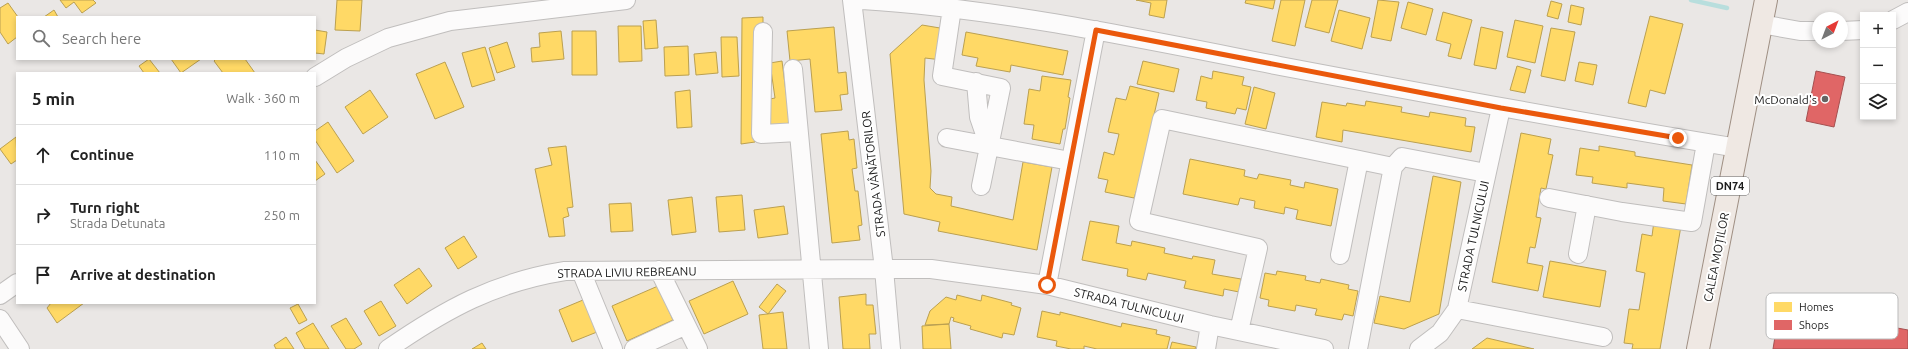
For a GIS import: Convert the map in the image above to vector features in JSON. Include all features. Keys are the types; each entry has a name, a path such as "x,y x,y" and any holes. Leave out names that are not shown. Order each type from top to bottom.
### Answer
{"main road":[{"name":"CALEA MOȚILOR","path":"1698,349 1766,0"}],"street":[{"path":"316,76 346,58 388,38 450,21 626,0"},
{"name":"STRADA VÂNĂTORILOR","path":"852,0 884,269 891,349"},
{"path":"862,0 952,8 1096,30 1501,108 1738,148"},
{"path":"952,8 942,76 1001,88 981,186"},
{"path":"1896,18 1908,12"},
{"path":"1761,24 1812,31"},
{"path":"1047,285 1096,30"},
{"path":"1848,31 1860,30"},
{"path":"763,32 760,134 798,132"},
{"path":"793,69 819,349"},
{"path":"976,82 979,117 990,146"},
{"name":"STRADA TULNICULUI","path":"1419,349 1440,333 1457,309 1501,108"},
{"path":"1239,331 1258,248 1139,221 1162,119 1392,167"},
{"path":"946,138 1070,161"},
{"path":"1549,198 1587,206 1692,222 1706,143"},
{"path":"1358,349 1392,167 1402,157 1486,173"},
{"path":"1340,255 1359,160"},
{"path":"1578,254 1587,206"},
{"name":"STRADA LIVIU REBREANU","path":"388,349 437,317 502,285 534,276 565,271 884,269"},
{"name":"STRADA TULNICULUI","path":"884,269 931,269 1047,285 1210,325 1324,349"},
{"path":"659,270 698,349"},
{"path":"581,271 613,349"},
{"path":"0,295 16,284"},
{"path":"1457,309 1603,337"},
{"path":"0,319 20,349"},
{"path":"634,349 686,325"},
{"path":"1206,349 1210,325"}],"building: Homes":[{"path":"60,0 93,0 96,3 82,13 74,2 66,8"},
{"path":"337,0 362,0 360,31 335,30"},
{"path":"1136,0 1167,0 1164,18 1149,15 1151,3"},
{"path":"1246,0 1275,0 1273,9 1245,3"},
{"path":"1281,0 1305,0 1295,46 1272,41"},
{"path":"1312,0 1338,0 1329,33 1305,27"},
{"path":"1378,0 1399,2 1391,41 1371,37"},
{"path":"1551,1 1562,4 1558,19 1547,16"},
{"path":"1408,2 1433,9 1426,35 1401,28"},
{"path":"8,3 17,16 16,16 16,38 8,44 0,32 0,8"},
{"path":"1571,5 1584,8 1581,25 1568,22"},
{"path":"54,10 57,16 45,16"},
{"path":"1339,10 1370,18 1362,49 1331,41"},
{"path":"1443,12 1472,20 1461,59 1448,56 1451,44 1436,40"},
{"path":"1650,16 1683,24 1665,94 1650,90 1646,107 1628,103"},
{"path":"763,17 763,31 756,31 755,142 741,144 742,18"},
{"path":"656,20 658,48 645,49 643,21"},
{"path":"1515,20 1543,26 1535,63 1507,57"},
{"path":"922,25 946,29 942,60 925,58 924,80 931,171 930,188 936,194 952,197 951,206 1013,220 1023,162 1052,167 1037,250 938,231 940,222 904,214 890,54"},
{"path":"618,26 641,26 642,61 619,62"},
{"path":"834,27 838,73 846,72 848,94 840,95 842,110 815,112 810,59 790,61 787,31"},
{"path":"1481,27 1503,32 1496,69 1474,65"},
{"path":"1551,28 1575,32 1565,81 1541,76"},
{"path":"316,30 327,32 324,54 316,53"},
{"path":"561,31 564,59 532,62 531,48 540,47 539,33"},
{"path":"572,31 596,31 597,75 572,75"},
{"path":"966,32 1068,51 1063,75 1011,65 1010,72 976,66 978,58 962,55"},
{"path":"721,37 737,37 739,76 722,77"},
{"path":"507,42 515,67 497,73 489,48"},
{"path":"688,46 689,75 665,76 664,47"},
{"path":"485,47 495,80 472,87 462,53"},
{"path":"716,52 718,73 696,75 694,54"},
{"path":"150,60 159,72 143,72 139,66"},
{"path":"172,60 200,60 182,72 180,72"},
{"path":"246,60 254,72 222,72 214,61"},
{"path":"782,61 790,123 768,126 765,100 775,98 770,63"},
{"path":"1143,61 1179,69 1174,92 1137,84"},
{"path":"445,62 464,107 435,119 416,74"},
{"path":"1579,62 1597,65 1593,85 1575,81"},
{"path":"1517,66 1531,70 1525,93 1510,90"},
{"path":"1213,71 1244,77 1242,85 1251,87 1246,110 1237,108 1235,114 1206,108 1207,102 1196,100 1201,76 1212,79"},
{"path":"1042,76 1071,80 1065,129 1063,129 1060,144 1032,139 1034,125 1024,124 1029,89 1040,91"},
{"path":"1130,86 1159,93 1144,159 1148,160 1141,190 1137,189 1134,198 1105,192 1108,180 1098,178 1104,152 1114,155 1119,134 1108,132 1116,98 1126,100"},
{"path":"1254,87 1275,93 1266,129 1245,124"},
{"path":"370,90 388,117 363,134 345,107"},
{"path":"690,90 692,127 677,128 675,92"},
{"path":"1366,101 1402,107 1401,112 1429,117 1430,112 1466,118 1465,126 1475,127 1471,152 1343,130 1342,142 1316,137 1322,102 1346,106 1347,103 1365,106"},
{"path":"328,122 354,161 337,173 316,142 316,130"},
{"path":"848,131 849,140 854,139 857,168 852,169 855,191 858,191 862,225 858,226 860,240 832,243 821,134"},
{"path":"1521,133 1551,139 1548,154 1553,155 1546,189 1541,188 1536,217 1541,218 1535,248 1530,247 1527,263 1543,266 1538,291 1492,282"},
{"path":"16,137 16,161 11,164 0,149"},
{"path":"566,146 573,207 567,208 569,216 563,218 565,236 549,237 535,169 552,165 548,148"},
{"path":"1599,146 1635,152 1635,156 1692,165 1686,204 1663,201 1664,188 1627,183 1627,188 1592,183 1593,177 1576,175 1580,148 1599,151"},
{"path":"1190,159 1245,170 1244,176 1257,179 1259,174 1291,180 1290,185 1304,188 1305,182 1338,189 1331,226 1296,219 1298,210 1285,207 1284,214 1254,208 1255,201 1240,198 1238,205 1183,194"},
{"path":"316,161 325,174 316,180"},
{"path":"1433,176 1461,182 1439,314 1404,329 1374,323 1380,296 1410,302"},
{"path":"742,195 745,230 719,232 716,197"},
{"path":"692,197 696,232 672,235 668,200"},
{"path":"631,203 633,231 611,232 609,204"},
{"path":"784,206 788,234 758,238 754,210"},
{"path":"1090,221 1119,226 1116,243 1131,246 1132,241 1165,248 1164,253 1192,259 1193,256 1215,260 1212,274 1241,279 1239,292 1224,289 1223,296 1184,288 1186,281 1148,273 1146,280 1127,276 1128,269 1082,260"},
{"path":"1654,221 1681,226 1660,349 1632,349 1633,344 1624,343 1629,309 1639,310 1645,273 1636,271 1642,234 1652,236"},
{"path":"464,236 477,257 458,269 445,248"},
{"path":"1550,261 1606,271 1600,307 1543,297"},
{"path":"419,268 432,286 407,304 394,285"},
{"path":"1277,271 1306,276 1305,280 1320,283 1321,279 1349,285 1348,289 1358,291 1353,316 1344,314 1342,320 1315,315 1317,309 1296,305 1295,311 1268,306 1269,300 1260,298 1265,273 1276,275"},
{"path":"733,281 748,314 704,334 689,301"},
{"path":"777,284 786,291 768,314 759,307"},
{"path":"658,286 673,320 627,341 612,306"},
{"path":"866,294 866,305 873,305 876,334 869,334 870,349 843,349 839,297"},
{"path":"957,295 981,301 982,295 1012,303 1011,305 1021,308 1014,335 1003,333 1002,338 970,329 971,326 953,321 954,318 951,317 949,324 925,325 930,311 946,297 956,300"},
{"path":"583,300 597,332 572,342 559,310"},
{"path":"381,301 396,326 379,336 364,311"},
{"path":"50,304 83,304 57,323 47,308"},
{"path":"298,304 307,320 299,324 290,308"},
{"path":"1042,311 1060,315 1060,312 1121,327 1122,323 1157,330 1156,334 1170,337 1167,349 1097,349 1084,346 1084,349 1071,349 1056,346 1057,341 1037,337"},
{"path":"783,312 787,349 763,349 759,315"},
{"path":"346,318 362,344 354,349 346,349 331,326"},
{"path":"313,323 329,349 305,349 296,333"},
{"path":"949,324 951,349 923,349 922,326"},
{"path":"286,337 294,349 276,349 274,345"},
{"path":"1487,338 1534,349 1472,349"},
{"path":"1172,342 1196,347 1195,349 1170,349"},
{"path":"482,343 486,349 472,349"}],"building: Shops":[{"name":"McDonald's","path":"1816,71 1845,77 1834,127 1806,121"},
{"path":"1898,328 1908,330 1908,349 1773,349 1775,339 1898,339"}],"waterway":[{"path":"1691,0 1727,8"}],"place":[{"name":"McDonald's","path":"1825,99"}],"route":[{"path":"1047,285 1096,30 1501,108 1678,138"}]}
